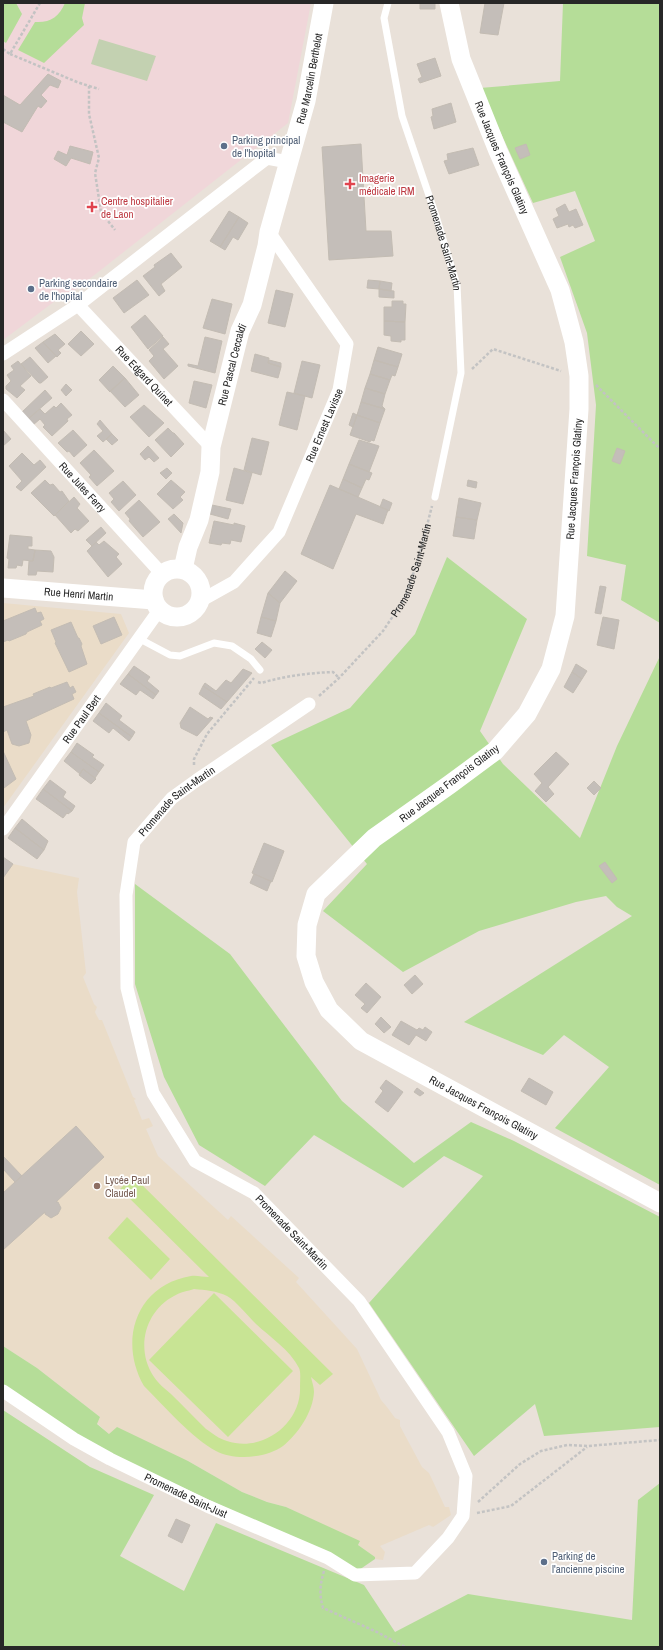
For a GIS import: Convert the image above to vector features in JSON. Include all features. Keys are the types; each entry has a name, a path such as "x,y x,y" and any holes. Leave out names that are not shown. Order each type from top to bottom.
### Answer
{"main road":[{"name":"Rue Marcelin Berthelot","path":"288,162 306,100 324,3"},
{"name":"Rue Jacques François Glatiny","path":"449,3 461,59 498,151 560,290 574,342 579,376 579,409 565,616 551,669 527,714 495,751 374,838 316,894 307,925 306,956 314,982 329,1010 362,1041 660,1203"},
{"name":"Rue Pascal Ceccaldi","path":"183,569 188,547 199,520 210,472 211,447 240,331 252,305 268,246 269,232 288,162"},
{"path":"183,569 196,578 200,585 202,593 200,601 193,611 182,617 174,617 166,614 157,605 154,586 162,574 168,571 183,569"},
{"name":"Rue Henri Martin","path":"3,588 157,605"}],"street":[{"path":"3,354 78,305 267,158 288,162"},
{"name":"Rue Ernest Lavisse","path":"200,601 234,582 279,532 339,390 348,344 269,232"},
{"name":"Rue Edgard Quinet","path":"78,305 211,447"},
{"name":"Rue Jules Ferry","path":"3,400 162,574"},
{"name":"Rue Paul Bert","path":"3,829 138,638 157,605"},
{"name":"Promenade Saint-Martin","path":"309,704 172,798 134,842 126,895 127,988 153,1093 195,1161 254,1193 359,1301 448,1432 466,1476 463,1516 448,1538 415,1573 378,1574"},
{"name":"Promenade Saint-Just","path":"3,1391 74,1439 110,1459 207,1506 328,1558 355,1575 378,1574"}],"lane":[{"name":"Promenade Saint-Martin","path":"388,3 384,18 402,116 436,216 457,285 461,373 435,497"},
{"path":"138,638 170,655 180,656 214,643 232,646 251,659 260,670"}],"path":[{"path":"10,54 40,3"},
{"path":"3,49 10,54 77,82 99,89"},
{"path":"89,86 88,114 99,158 95,173 101,212 115,230"},
{"path":"459,382 493,349 555,370 579,376 590,380 660,449"},
{"name":"Promenade Saint-Martin","path":"309,704 339,678 383,631 405,598 419,557 435,497"},
{"path":"197,780 194,775 194,759 207,734 252,680 261,683 282,677 332,672 339,678"},
{"path":"463,1516 520,1464 541,1451 567,1445 588,1446 660,1440"},
{"path":"463,1516 511,1506 588,1446"},
{"path":"328,1558 320,1583 319,1596 323,1608 377,1632 405,1647"}],"shaded area":[{"name":"Centre hospitalier de Laon","path":"3,3 311,3 288,123 74,291 63,295 3,340"},
{"path":"3,603 121,614 129,633 3,808"},
{"name":"Lycée Paul Claudel","path":"3,857 13,864 79,878 77,892 86,973 83,977 94,1004 97,1007 95,1012 99,1020 102,1020 133,1097 136,1099 134,1100 142,1120 149,1118 153,1126 146,1129 158,1156 228,1220 231,1216 299,1278 296,1282 357,1349 381,1400 395,1418 400,1420 400,1426 422,1467 429,1473 445,1507 449,1507 451,1515 433,1527 429,1525 380,1546 385,1552 383,1560 375,1559 375,1557 358,1545 360,1542 286,1507 267,1502 242,1492 188,1461 109,1434 97,1423 100,1417 37,1368 3,1346"}],"green space":[{"path":"3,3 16,3 22,14 6,43 3,41"},
{"path":"65,3 85,3 82,18 84,25 44,63 18,50 35,22 50,20 60,12"},
{"path":"563,3 660,3 660,623 621,600 626,565 587,556 596,405 587,333 560,257 595,241 575,191 533,203 480,88 560,81"},
{"path":"99,39 156,56 147,81 91,64"},
{"path":"447,557 527,619 480,731 503,764 580,838 617,746 660,656 660,1185 555,1128 609,1067 564,1035 543,1055 464,1022 632,916 617,907 606,896 576,902 479,931 403,972 323,911 367,864 271,745 350,708 415,634"},
{"path":"135,884 230,954 342,1101 414,1163 471,1122 514,1141 660,1217 660,1427 544,1436 535,1404 474,1456 369,1303 483,1176 444,1156 403,1188 314,1135 265,1186 199,1145 164,1077 135,984"},
{"path":"133,1176 333,1374 320,1385 311,1377 314,1392 308,1415 299,1429 283,1446 268,1453 250,1457 232,1456 216,1451 207,1446 188,1430 144,1386 136,1369 133,1351 133,1334 137,1318 145,1303 157,1291 172,1281 193,1276 209,1277 120,1189","holes":["194,1289 211,1291 231,1298 256,1324 290,1355 299,1368 299,1399 294,1412 287,1423 278,1432 266,1439 254,1443 241,1444 224,1440 216,1436 206,1429 160,1384 148,1366 144,1343 150,1321 156,1311 164,1303 176,1295"]},
{"path":"127,1217 170,1259 151,1280 108,1238"},
{"path":"214,1293 293,1371 228,1437 149,1360"},
{"path":"3,1346 37,1368 100,1417 97,1424 109,1434 117,1427 188,1461 242,1492 267,1502 286,1507 360,1541 358,1545 375,1557 375,1559 359,1570 94,1446 3,1386"},
{"path":"3,1410 90,1467 154,1495 120,1556 184,1591 216,1523 364,1585 395,1632 468,1594 632,1620 638,1500 660,1483 660,1647 3,1647"}],"building":[{"path":"420,3 435,3 435,9 420,9"},
{"path":"485,3 504,3 498,35 480,33"},
{"path":"435,58 441,76 420,83 418,79 422,77 417,64"},
{"path":"48,74 61,81 58,88 50,85 41,95 47,101 41,108 38,106 22,132 3,122 3,95 20,105"},
{"path":"451,103 456,122 434,129 431,117 433,116 432,109"},
{"path":"361,144 366,231 391,231 393,256 329,260 322,147"},
{"path":"526,144 530,155 520,159 515,148"},
{"path":"70,146 93,152 90,164 71,158 66,166 54,159 58,151 67,155"},
{"path":"473,148 479,165 449,174 444,161 448,160 447,154"},
{"path":"565,204 569,212 576,209 583,225 575,228 573,225 569,227 568,224 557,228 553,219 559,216 556,209"},
{"path":"229,211 239,217 220,247 210,241"},
{"path":"239,217 248,223 238,240 233,237 225,250 220,247"},
{"path":"171,253 182,267 161,284 165,291 159,296 143,276 155,267 154,265"},
{"path":"137,280 149,295 124,313 113,298"},
{"path":"368,280 380,281 379,289 367,288"},
{"path":"380,281 392,283 391,291 379,289"},
{"path":"379,289 394,291 394,298 379,297"},
{"path":"276,290 293,294 285,327 268,323"},
{"path":"212,299 232,304 225,334 203,328"},
{"path":"392,301 403,301 403,304 406,304 405,322 384,321 384,307 392,307"},
{"path":"145,315 163,336 148,349 131,327"},
{"path":"384,321 405,322 405,340 401,340 401,342 391,341 391,336 384,335"},
{"path":"81,331 94,344 81,356 68,344"},
{"path":"55,334 65,344 58,350 61,353 57,357 43,342"},
{"path":"163,337 169,344 163,349 178,366 164,379 149,361 154,356 149,350"},
{"path":"205,337 222,341 215,373 188,366 188,364 198,366"},
{"path":"43,342 56,356 48,363 35,348"},
{"path":"378,347 402,354 398,367 374,360"},
{"path":"255,354 269,358 268,363 281,367 278,378 251,371"},
{"path":"30,357 48,377 41,383 39,383 21,364"},
{"path":"269,360 281,363 281,367 268,363"},
{"path":"374,360 398,367 395,376 392,375 390,380 370,374"},
{"path":"18,361 31,376 20,386 25,390 17,398 6,389 6,386 11,381 7,375 14,370 11,366"},
{"path":"302,361 320,365 312,398 294,393"},
{"path":"113,366 125,378 110,392 99,380"},
{"path":"370,374 390,380 385,394 365,388"},
{"path":"125,378 139,395 125,407 110,391"},
{"path":"194,381 212,385 206,408 189,403"},
{"path":"66,384 72,390 66,396 61,390"},
{"path":"365,388 385,394 382,406 385,409 361,402"},
{"path":"45,390 52,398 28,419 22,412"},
{"path":"287,392 305,396 297,430 279,425"},
{"path":"361,402 385,409 380,423 357,415"},
{"path":"61,403 72,415 67,419 68,421 52,436 43,427 45,425 40,419 33,425 28,419 40,409 45,414 54,406 56,408"},
{"path":"144,405 164,423 149,437 130,417"},
{"path":"353,413 357,415 353,427 349,425"},
{"path":"357,415 380,423 374,441 371,440 370,442 350,435"},
{"path":"100,420 112,434 103,442 97,436 103,431 97,424"},
{"path":"168,428 184,444 171,457 155,440"},
{"path":"3,430 11,439 3,446"},
{"path":"73,430 87,445 74,457 69,451 67,452 58,443"},
{"path":"112,434 118,440 112,445 106,439"},
{"path":"252,438 269,442 261,475 244,470"},
{"path":"359,440 379,446 369,472 349,464"},
{"path":"148,446 159,458 154,462 149,457 145,460 140,454"},
{"path":"617,448 625,451 620,464 612,461"},
{"path":"94,450 114,471 97,486 89,477 91,475 80,463"},
{"path":"22,453 34,465 40,460 46,467 21,491 16,487 22,481 9,466"},
{"path":"349,464 372,473 369,480 366,479 362,488 343,479"},
{"path":"167,468 172,473 166,479 160,473"},
{"path":"234,468 252,473 243,504 226,500"},
{"path":"343,479 362,488 358,497 339,489"},
{"path":"45,480 50,485 53,484 60,492 62,491 69,501 54,516 31,493"},
{"path":"171,480 185,492 180,497 183,500 173,509 157,494"},
{"path":"468,480 477,482 476,488 467,486"},
{"path":"123,481 136,495 119,511 111,502 114,499 109,493"},
{"path":"330,485 388,510 383,524 356,514 333,569 301,554"},
{"path":"74,497 80,504 77,508 89,521 78,531 75,529 71,533 55,515"},
{"path":"459,498 481,503 477,520 456,517"},
{"path":"383,499 392,503 389,511 380,507"},
{"path":"139,500 160,522 143,537 129,521 130,519 125,513"},
{"path":"212,505 231,509 228,519 210,514"},
{"path":"174,514 183,523 181,533 168,519"},
{"path":"456,517 477,520 474,539 453,536"},
{"path":"214,521 234,525 234,523 245,526 241,542 231,540 230,544 222,543 221,545 209,543"},
{"path":"101,527 106,533 92,546 86,540"},
{"path":"10,535 32,537 32,546 28,546 28,549 35,550 33,561 23,560 22,566 17,565 16,568 8,568 9,559 7,558"},
{"path":"104,541 119,554 116,557 122,564 108,577 87,551 96,542 99,545"},
{"path":"35,550 51,551 54,557 53,572 37,571 36,575 28,575 29,561 33,561"},
{"path":"285,571 297,581 280,603 268,593"},
{"path":"600,586 606,587 601,614 595,613"},
{"path":"268,593 280,603 276,621 261,617"},
{"path":"35,608 37,613 41,612 44,619 40,621 42,625 27,632 26,634 3,642 3,621"},
{"path":"114,617 122,635 101,644 93,626"},
{"path":"261,617 276,621 271,637 257,633"},
{"path":"603,617 619,620 614,649 597,645"},
{"path":"71,622 82,644 81,646 87,664 69,672 55,643 56,642 51,630"},
{"path":"262,642 272,650 265,658 255,649"},
{"path":"576,664 587,671 582,679 572,672"},
{"path":"134,666 150,677 147,681 159,691 156,695 128,674"},
{"path":"243,669 252,673 227,702 203,686 205,683 216,691 226,680 231,683"},
{"path":"572,672 582,679 573,693 564,687"},
{"path":"128,674 156,695 153,699 140,690 136,695 120,684"},
{"path":"67,682 70,688 73,686 76,692 72,694 74,699 26,721 31,735 29,743 19,746 12,744 7,730 3,732 3,707 34,696 33,694 50,687 51,688"},
{"path":"203,686 227,702 221,709 199,694"},
{"path":"106,703 122,716 119,720 135,732 132,737 99,713"},
{"path":"190,707 208,719 210,717 213,718 197,736 181,728 180,723"},
{"path":"99,713 132,737 129,741 113,728 109,733 93,721"},
{"path":"77,743 94,755 92,757 104,765 99,772 71,752"},
{"path":"3,751 16,779 4,788 3,787"},
{"path":"71,752 99,772 95,778 83,769 80,774 64,761"},
{"path":"556,752 569,764 548,787 554,794 546,802 535,791 542,783 534,774"},
{"path":"83,769 96,779 91,784 79,775"},
{"path":"50,780 66,792 63,797 75,806 72,811 43,789"},
{"path":"594,781 601,788 594,795 587,788"},
{"path":"43,789 72,811 68,814 67,813 63,818 36,799"},
{"path":"22,819 48,841 44,850 15,828"},
{"path":"15,828 44,850 37,859 8,838"},
{"path":"264,843 284,851 272,882 252,873"},
{"path":"3,857 13,864 3,878"},
{"path":"605,862 617,879 612,883 599,866"},
{"path":"254,874 271,881 267,891 250,883"},
{"path":"415,975 423,984 412,994 404,985"},
{"path":"366,983 381,997 367,1013 361,1008 365,1004 355,995"},
{"path":"381,1017 391,1027 384,1033 375,1024"},
{"path":"401,1021 417,1030 419,1028 423,1030 425,1027 432,1032 426,1041 416,1035 409,1045 392,1035"},
{"path":"529,1078 553,1092 546,1105 521,1091"},
{"path":"386,1080 403,1092 388,1112 375,1102 383,1091 380,1088"},
{"path":"417,1088 424,1093 420,1096 414,1092"},
{"path":"76,1126 104,1157 56,1202 58,1202 61,1208 58,1214 51,1218 45,1214 45,1212 3,1250 3,1193"},
{"path":"3,1156 22,1176 15,1182 3,1169"},
{"path":"176,1519 190,1525 182,1543 168,1536"}],"place":[{"name":"Parking principal de l'hopital","path":"224,146"},
{"name":"Imagerie médicale IRM","path":"350,184"},
{"name":"Centre hospitalier de Laon","path":"92,207"},
{"name":"Parking secondaire de l'hopital","path":"31,289"},
{"name":"Lycée Paul Claudel","path":"97,1186"},
{"name":"Parking de l'ancienne piscine","path":"544,1562"}]}
